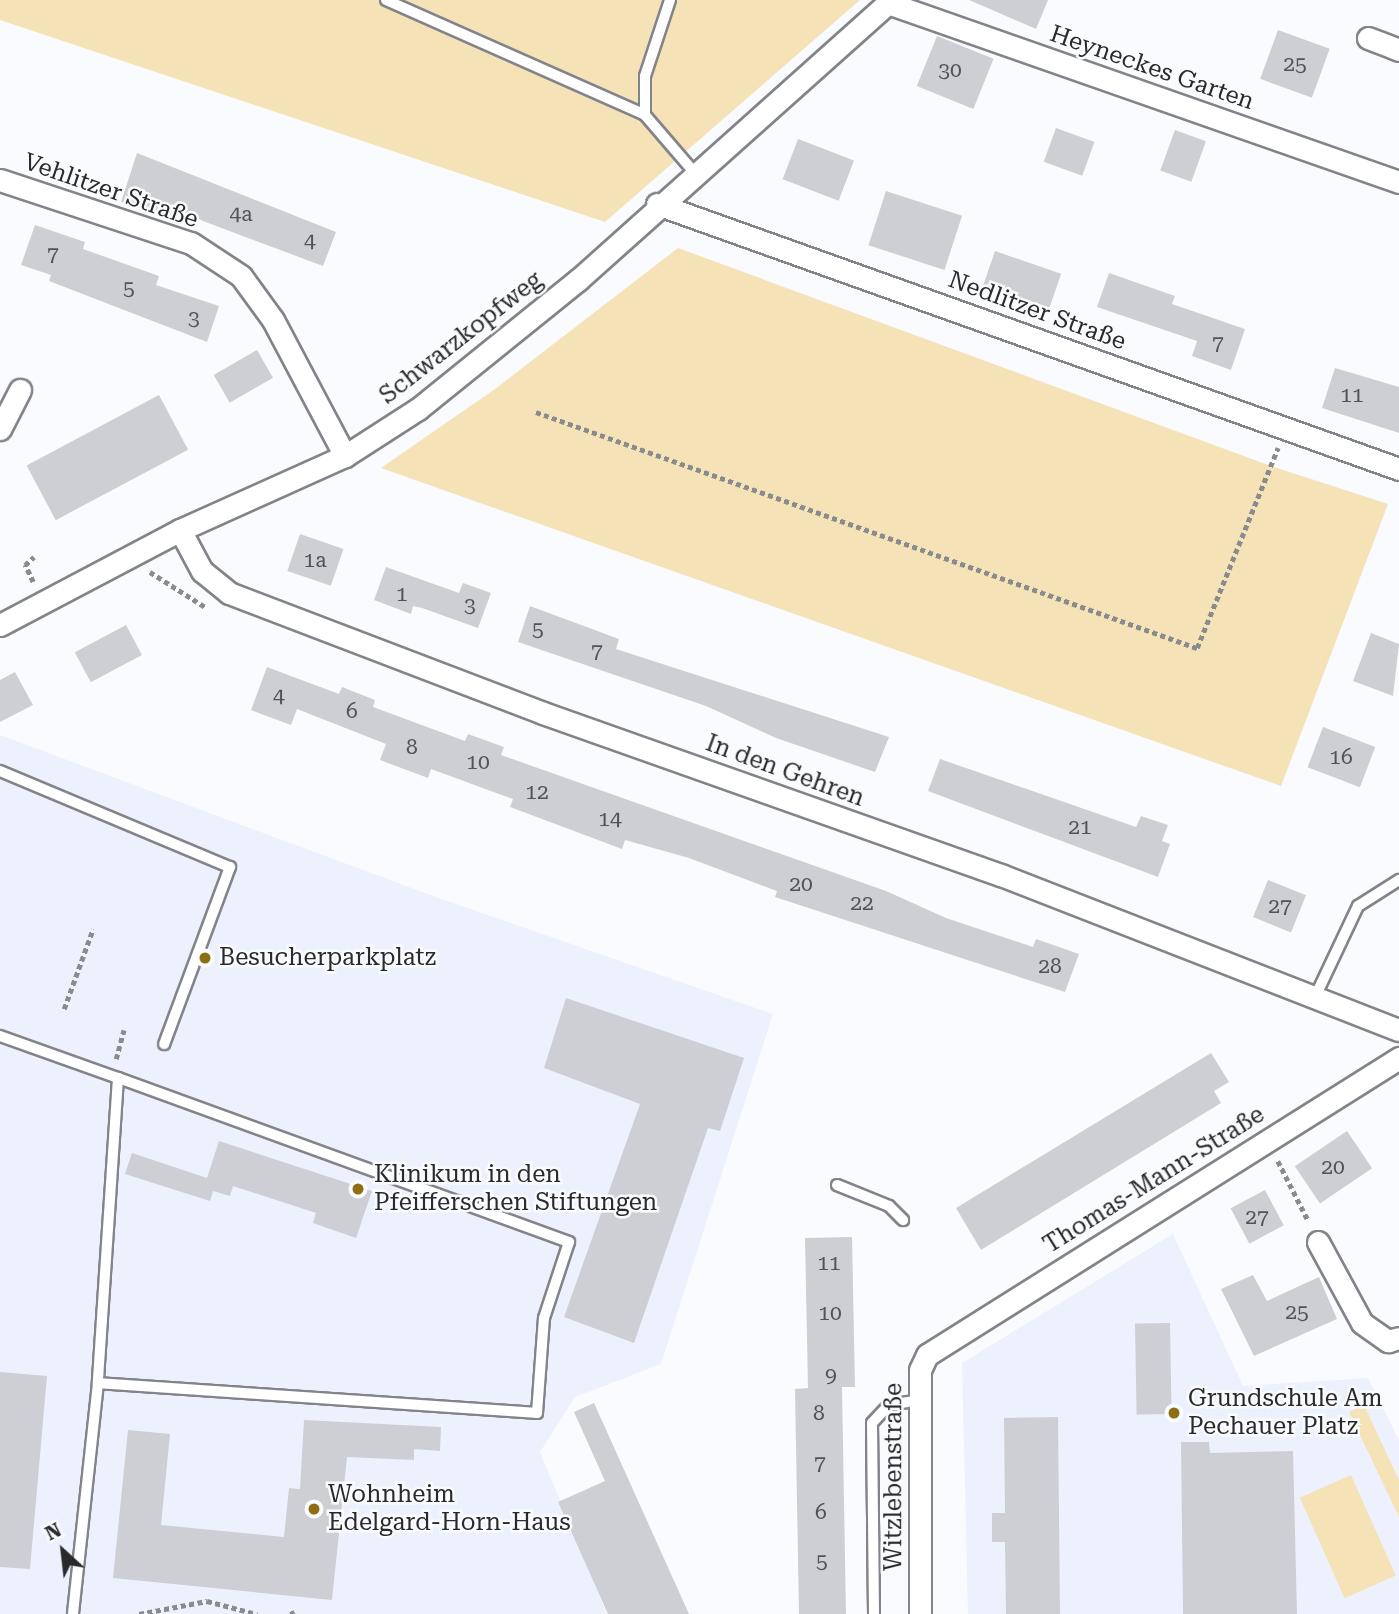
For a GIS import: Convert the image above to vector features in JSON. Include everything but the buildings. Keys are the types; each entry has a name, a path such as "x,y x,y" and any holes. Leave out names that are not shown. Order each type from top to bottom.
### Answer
{"street":[{"name":"Schwarzkopfweg","path":"0,625 180,530 345,456 477,365 890,1"},
{"name":"Heyneckes Garten","path":"890,1 1399,182"},
{"path":"1368,38 1399,50"},
{"name":"Vehlitzer Straße","path":"0,180 191,243 241,276 273,320 345,456"},
{"name":"Nedlitzer Straße","path":"657,204 1399,469"},
{"path":"0,429 20,390"},
{"name":"In den Gehren","path":"180,530 202,571 229,593 543,713 1001,875 1399,1030"},
{"name":"Thomas-Mann-Straße","path":"937,1345 1399,1058"},
{"path":"1318,1242 1362,1323 1388,1341 1399,1338"},
{"name":"Witzlebenstraße","path":"920,1614 920,1370 937,1345"}],"lane":[{"path":"386,0 645,115 694,172"},
{"path":"645,115 645,76 670,0"},
{"path":"0,771 230,867 164,1044"},
{"path":"1315,997 1358,906 1399,880"},
{"path":"0,1036 569,1242 544,1318 537,1413 98,1383"},
{"path":"73,1614 98,1383 118,1078"},
{"path":"837,1185 888,1206 902,1220"},
{"path":"874,1614 873,1423 889,1405 920,1401"}],"path":[{"path":"536,412 1197,648 1287,428"},
{"path":"33,583 25,565 34,557"},
{"path":"64,1009 93,929"},
{"path":"118,1078 116,1058 124,1030"},
{"path":"1268,1139 1318,1242"},
{"path":"139,1614 207,1601 257,1614"}],"shaded area":[{"path":"0,0 860,0 605,222 0,20"},
{"path":"678,248 1271,466 1388,504 1281,786 381,468 495,389"},
{"name":"Klinikum in den Pfeifferschen Stiftungen","path":"0,735 433,896 773,1014 661,1364 575,1397 540,1452 607,1614 0,1614"},
{"name":"Grundschule Am Pechauer Platz","path":"1173,1234 1243,1386 1368,1378 1399,1440 1399,1614 968,1614 962,1363"},
{"path":"1364,1405 1399,1480 1399,1517 1349,1412"},
{"path":"1351,1475 1396,1575 1345,1598 1300,1498"}],"place":[{"name":"Besucherparkplatz","path":"205,958"},
{"name":"Klinikum in den Pfeifferschen Stiftungen","path":"358,1189"},
{"name":"Grundschule Am Pechauer Platz","path":"1174,1413"},
{"name":"Wohnheim Edelgard-Horn-Haus","path":"314,1509"}]}
